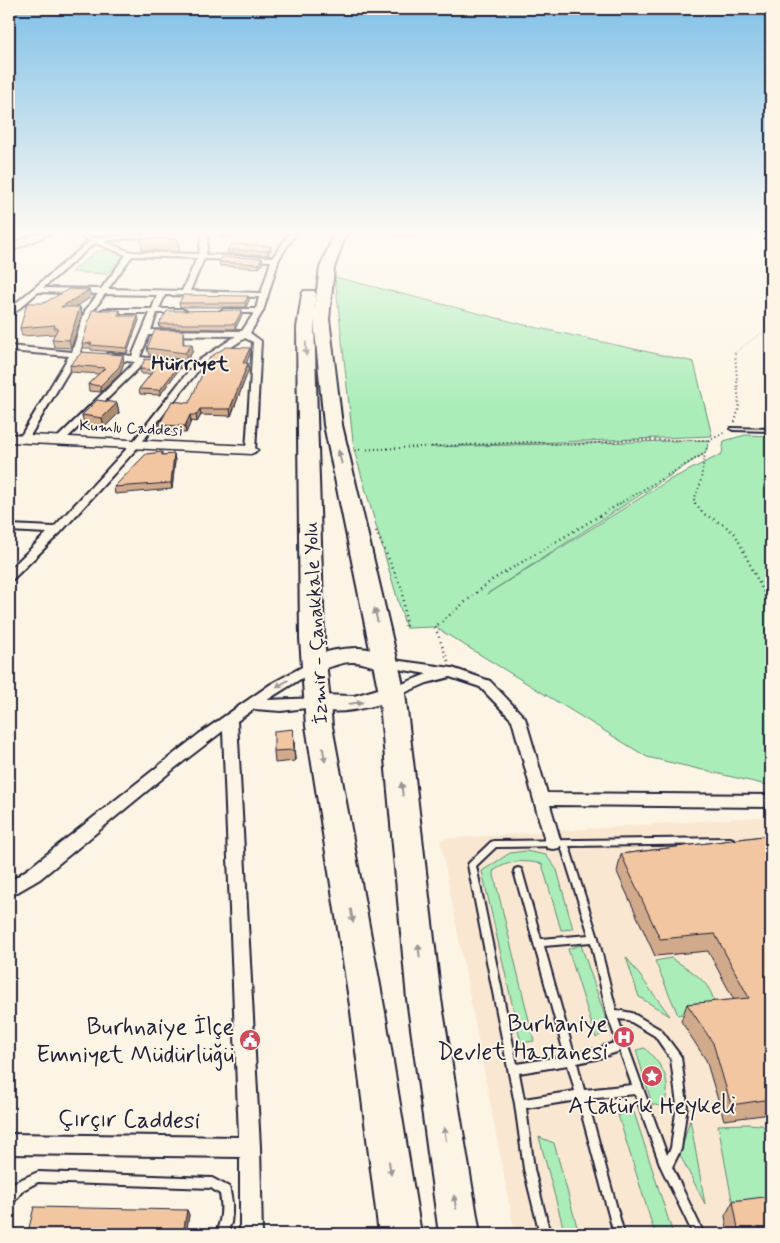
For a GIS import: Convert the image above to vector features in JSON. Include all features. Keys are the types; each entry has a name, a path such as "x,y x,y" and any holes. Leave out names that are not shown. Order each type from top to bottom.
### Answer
{"highway":[{"name":"İzmir - Çanakkale Yolu","path":"309,292 305,328 313,665 319,726 368,1012 400,1234"},
{"path":"324,292 321,319 333,425 392,693 424,999 460,1234"}],"main road":[{"path":"313,665 332,657 352,653 372,656 386,663"},
{"path":"318,703 354,704 392,693"}],"street":[{"path":"9,317 11,309 33,292"},
{"path":"24,439 75,354 89,311 102,292"},
{"path":"162,292 263,295"},
{"path":"59,441 139,359 146,332 162,292"},
{"path":"9,576 57,530 135,445 197,366 245,334 260,311 264,292"},
{"path":"89,311 192,311"},
{"path":"212,311 260,311"},
{"path":"146,332 245,334 257,341 251,450"},
{"path":"9,348 197,366"},
{"name":"Kumlu Caddesi","path":"9,438 251,450"},
{"path":"9,528 57,530"},
{"path":"386,663 452,673 485,684 518,718 540,799 559,843"},
{"path":"9,890 34,874 201,741 282,683 313,665"},
{"path":"392,693 424,679 452,673"},
{"path":"252,704 281,706 318,703"},
{"path":"230,720 250,1147 251,1234"},
{"path":"540,799 771,801"},
{"name":"Çırçır Caddesi","path":"9,1144 250,1147"}],"lane":[{"path":"733,429 771,430"},
{"path":"545,1234 529,1169 520,1104 472,865 494,844 742,841"},
{"path":"559,843 594,938 612,1014 638,1089 666,1166 699,1234"},
{"path":"518,871 619,1234"},
{"path":"538,943 594,938"},
{"path":"612,1014 629,1016 658,1033 676,1057 682,1105 676,1149 666,1166"},
{"path":"513,1069 572,1061 599,1055 623,1045"},
{"path":"520,1104 638,1089"},
{"path":"9,1199 19,1186 38,1177 212,1184 225,1191 229,1207 221,1234"}],"path":[{"path":"354,450 528,442 572,445 631,440 710,440 733,429 739,407 734,353 771,326"},
{"path":"710,440 704,453 700,485 694,500 695,504 704,514 729,528 737,537 771,607"},
{"path":"452,673 435,627 492,580 704,453"},
{"path":"375,528 403,591 406,628"}],"shaded area":[{"name":"Burhaniye Devlet Hastanesi","path":"771,816 771,1234 515,1234 440,839"}],"green space":[{"path":"337,292 394,292 525,325 694,362 712,436 430,447 710,440 705,453 487,594 669,480 722,454 724,441 745,435 771,436 771,786 647,757 435,627 406,628 354,450"},
{"path":"526,851 546,855 557,870 573,929 561,930 542,864 517,862 493,871 534,1041 521,1043 482,871 510,853"},
{"path":"581,945 608,1025 603,1033 596,1038 568,949"},
{"path":"626,957 670,1016 639,997"},
{"path":"671,958 693,972 705,983 710,990 715,1007 678,1015 655,961"},
{"path":"645,1048 656,1060 666,1078 667,1093 665,1102 659,1106 652,1104 636,1050"},
{"path":"634,1112 673,1234 655,1234 618,1115"},
{"path":"690,1119 705,1204 680,1155"},
{"path":"718,1125 762,1125 771,1134 771,1199 732,1200"},
{"path":"539,1137 554,1143 579,1234 565,1234"}],"building":[{"path":"64,292 86,292 61,307 80,307 69,340 52,339 58,328 54,328 55,325 20,328 27,303 44,303"},
{"path":"183,295 248,296 245,303 179,303"},
{"path":"92,310 120,310 118,316 138,316 127,348 90,345 92,343 82,344"},
{"path":"242,310 235,324 159,324 167,311"},
{"path":"155,330 183,330 183,344 192,344 185,353 147,348"},
{"path":"226,347 250,348 243,363 248,363 230,409 200,409 196,415 190,415 185,426 159,425 172,401 189,403 210,357"},
{"path":"82,352 123,355 119,367 100,386 88,384 105,368 70,365"},
{"path":"145,359 180,364 160,390 139,389 154,370 140,369"},
{"path":"97,400 117,403 102,418 82,415"},
{"path":"162,452 162,455 174,454 171,483 114,487 146,454"},
{"path":"293,729 294,750 274,751 274,731"},
{"path":"771,835 771,1099 731,1105 713,1043 687,1004 749,998 715,934 660,939 621,854"},
{"path":"771,1196 771,1234 739,1234 733,1201"},
{"path":"34,1207 187,1210 183,1234 28,1232"}],"place":[{"name":"Burhaniye Devlet Hastanesi","path":"624,1037"},
{"name":"Burhnaiye İlçe Emniyet Müdürlüğü","path":"250,1040"},
{"name":"Atatürk Heykeli","path":"652,1076"}],"district":[{"name":"Hürriyet","path":"190,363"}]}
